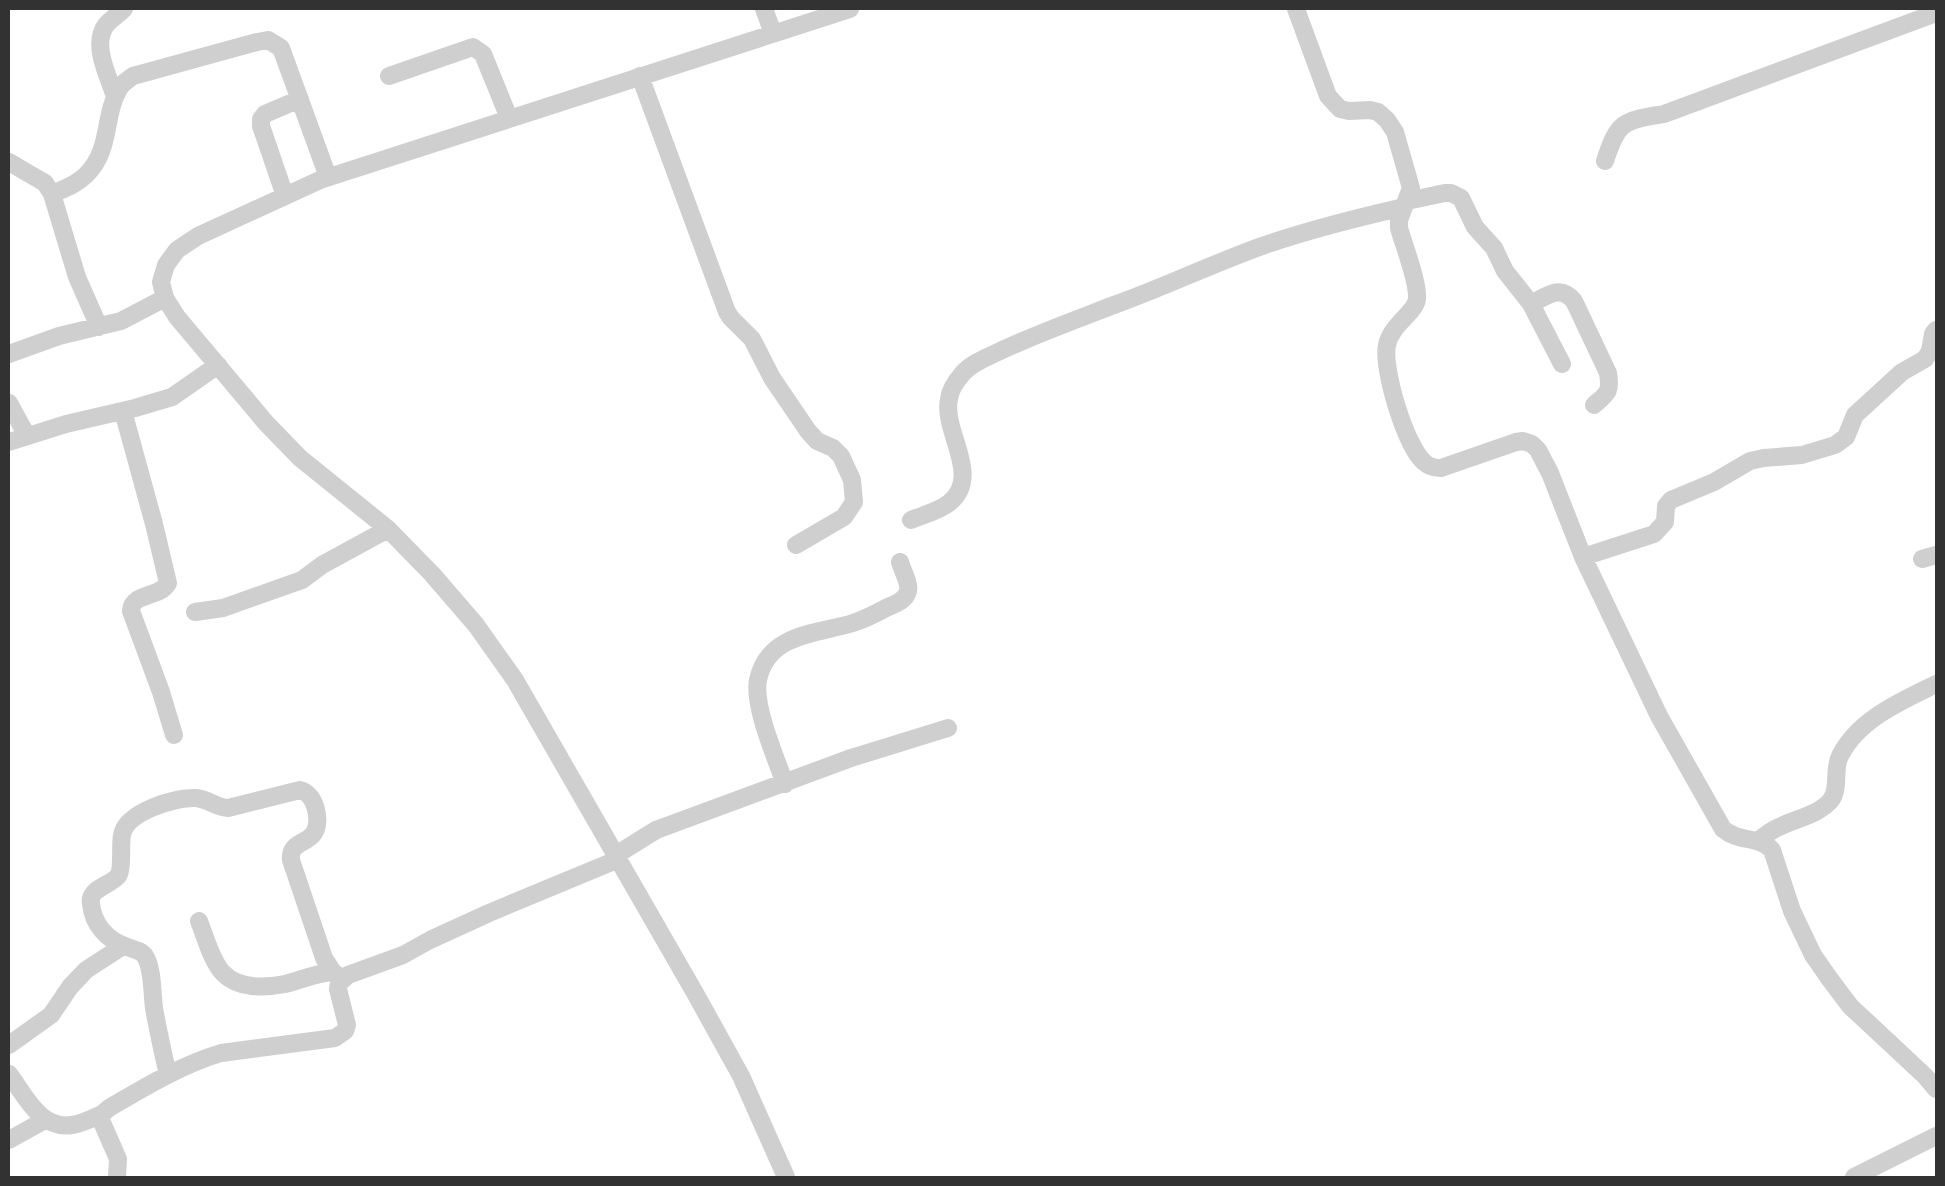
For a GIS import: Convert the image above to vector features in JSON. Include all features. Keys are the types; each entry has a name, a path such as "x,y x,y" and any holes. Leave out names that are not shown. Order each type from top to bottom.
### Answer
{"street":[{"path":"115,97 102,55 101,40 106,25 124,9"},
{"path":"764,9 773,33"},
{"path":"786,1177 740,1076 695,993 515,680 476,625 432,574 388,528 300,458 266,423 177,317 165,298 161,282 166,265 177,250 198,236 328,177 850,9"},
{"path":"1296,9 1328,96 1340,109 1349,111 1370,110 1378,112 1387,120 1395,132 1411,188 1399,220 1399,228 1416,287 1417,299 1415,306 1393,328 1387,344 1386,361 1391,390 1414,450 1423,462 1431,467 1441,468 1516,442 1523,441 1532,444 1538,450 1550,473 1583,557 1658,716 1723,828 1736,838 1758,841 1768,845 1772,850 1792,911 1814,955 1829,978 1850,1006 1936,1089"},
{"path":"1605,161 1615,133 1629,121 1664,114 1936,12"},
{"path":"52,194 75,184 95,164 101,152 115,97 120,87 133,76 268,40 282,48 328,177"},
{"path":"389,76 473,47 483,54 509,118"},
{"path":"640,76 731,318 752,339 772,378 808,431 817,441 833,448 841,456 852,480 854,502 844,517 796,545"},
{"path":"285,196 261,126 261,120 265,114 300,99"},
{"path":"11,169 44,183 52,194 77,278 99,327"},
{"path":"912,520 949,503 957,495 962,484 963,468 948,411 949,399 953,386 964,371 976,362 1041,333 1117,305 1261,247 1338,222 1445,193 1451,193 1460,198 1476,227 1494,248 1513,283 1530,304 1562,364"},
{"path":"1530,304 1560,292 1566,293 1574,302 1608,373 1610,385 1608,393 1594,405"},
{"path":"9,354 66,334 121,321 165,298"},
{"path":"1583,557 1654,534 1666,522 1666,506 1671,500 1714,482 1750,461 1802,455 1835,445 1849,431 1851,421 1855,415 1902,372 1925,359 1930,351 1933,334 1936,330"},
{"path":"9,442 66,424 123,411 172,396 218,365"},
{"path":"9,403 27,436"},
{"path":"123,411 168,583 158,593 133,602 131,611 161,692 174,735"},
{"path":"194,612 223,608 297,583 322,565 388,528"},
{"path":"785,784 761,711 758,695 758,682 761,670 768,658 785,643 802,635 854,623 899,603 906,597 909,587 900,562"},
{"path":"1758,841 1776,828 1825,806 1832,799 1835,790 1835,775 1839,757 1859,729 1896,704 1936,684"},
{"path":"199,921 222,973 249,986 285,984 315,974 348,975 403,955 430,940 489,913 618,857 656,830 852,758 948,728"},
{"path":"9,1074 45,1120 51,1124 61,1126 74,1125 102,1114 186,1065 221,1053 336,1038 345,1031 347,1025 338,989 338,975 321,949 290,855 295,846 313,835 317,826 315,804 308,793 300,790 228,808 223,808 198,798 187,798 153,808 133,818 122,833 121,870 118,876 94,893 91,897 91,904 102,932 118,944 140,952 145,956 168,1075"},
{"path":"9,1045 51,1016 70,987 82,974 123,946"},
{"path":"102,1114 102,1125 118,1159 116,1177"},
{"path":"9,1140 45,1120"},
{"path":"1854,1177 1936,1136"}]}
